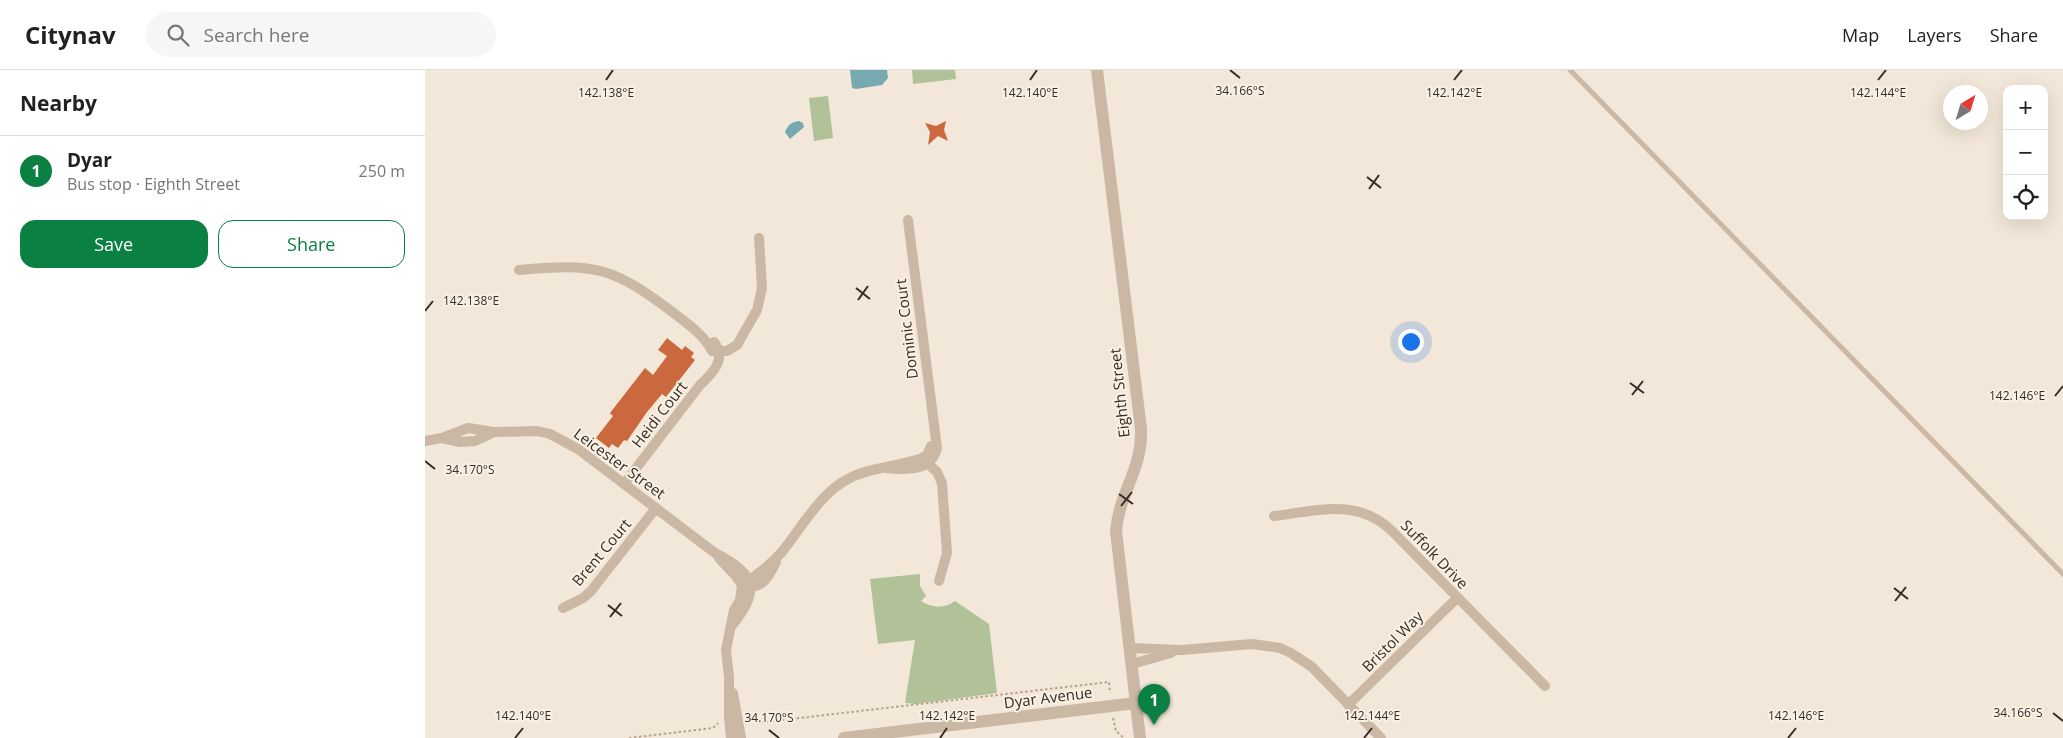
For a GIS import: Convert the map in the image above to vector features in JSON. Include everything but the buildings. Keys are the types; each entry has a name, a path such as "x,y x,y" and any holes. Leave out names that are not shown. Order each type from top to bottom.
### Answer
{"street":[{"name":"Eighth Street","path":"1097,70 1141,442 1140,455 1119,509 1117,531 1140,738"},
{"name":"Dominic Court","path":"908,220 934,435 925,462"},
{"path":"519,270 571,266 615,274 643,290 692,328 716,350 740,337 752,320 761,299 759,238"},
{"name":"Heidi Court","path":"624,484 700,385 716,350"},
{"name":"Leicester Street","path":"425,441 442,438 460,442 475,441 494,432 521,430 537,430 550,434 578,449 656,508 715,553 735,575 747,584"},
{"path":"731,738 733,716 726,650 734,610 747,584 780,554 826,496 837,486 859,474 925,462 941,496 947,553 939,581"},
{"name":"Brent Court","path":"563,608 583,598 591,591 656,508"},
{"name":"Suffolk Drive","path":"1274,516 1349,509 1375,517 1384,523 1545,686"},
{"name":"Bristol Way","path":"1348,705 1457,598"},
{"path":"1130,648 1182,650 1252,644 1280,648 1312,667 1373,735"},
{"path":"1132,664 1182,650"},
{"name":"Dyar Avenue","path":"845,738 1136,703"},
{"path":"733,716 741,738"}],"lane":[{"path":"1570,70 2063,574"}],"path":[{"path":"629,738 713,728 719,718 733,716 749,717 757,723 1109,682"}],"green space":[{"path":"912,70 955,70 956,79 913,84"},
{"path":"828,96 833,138 814,141 809,98"},
{"path":"920,574 920,586 926,596 921,601 938,607 955,601 989,624 997,693 916,704 905,703 915,640 878,644 870,579"}],"water":[{"path":"850,70 887,70 888,78 882,85 856,89 852,88"},
{"path":"799,121 803,123 804,127 790,139 785,132 786,130 792,123"}],"place":[{"name":"Dyar","path":"1154,725"}]}
